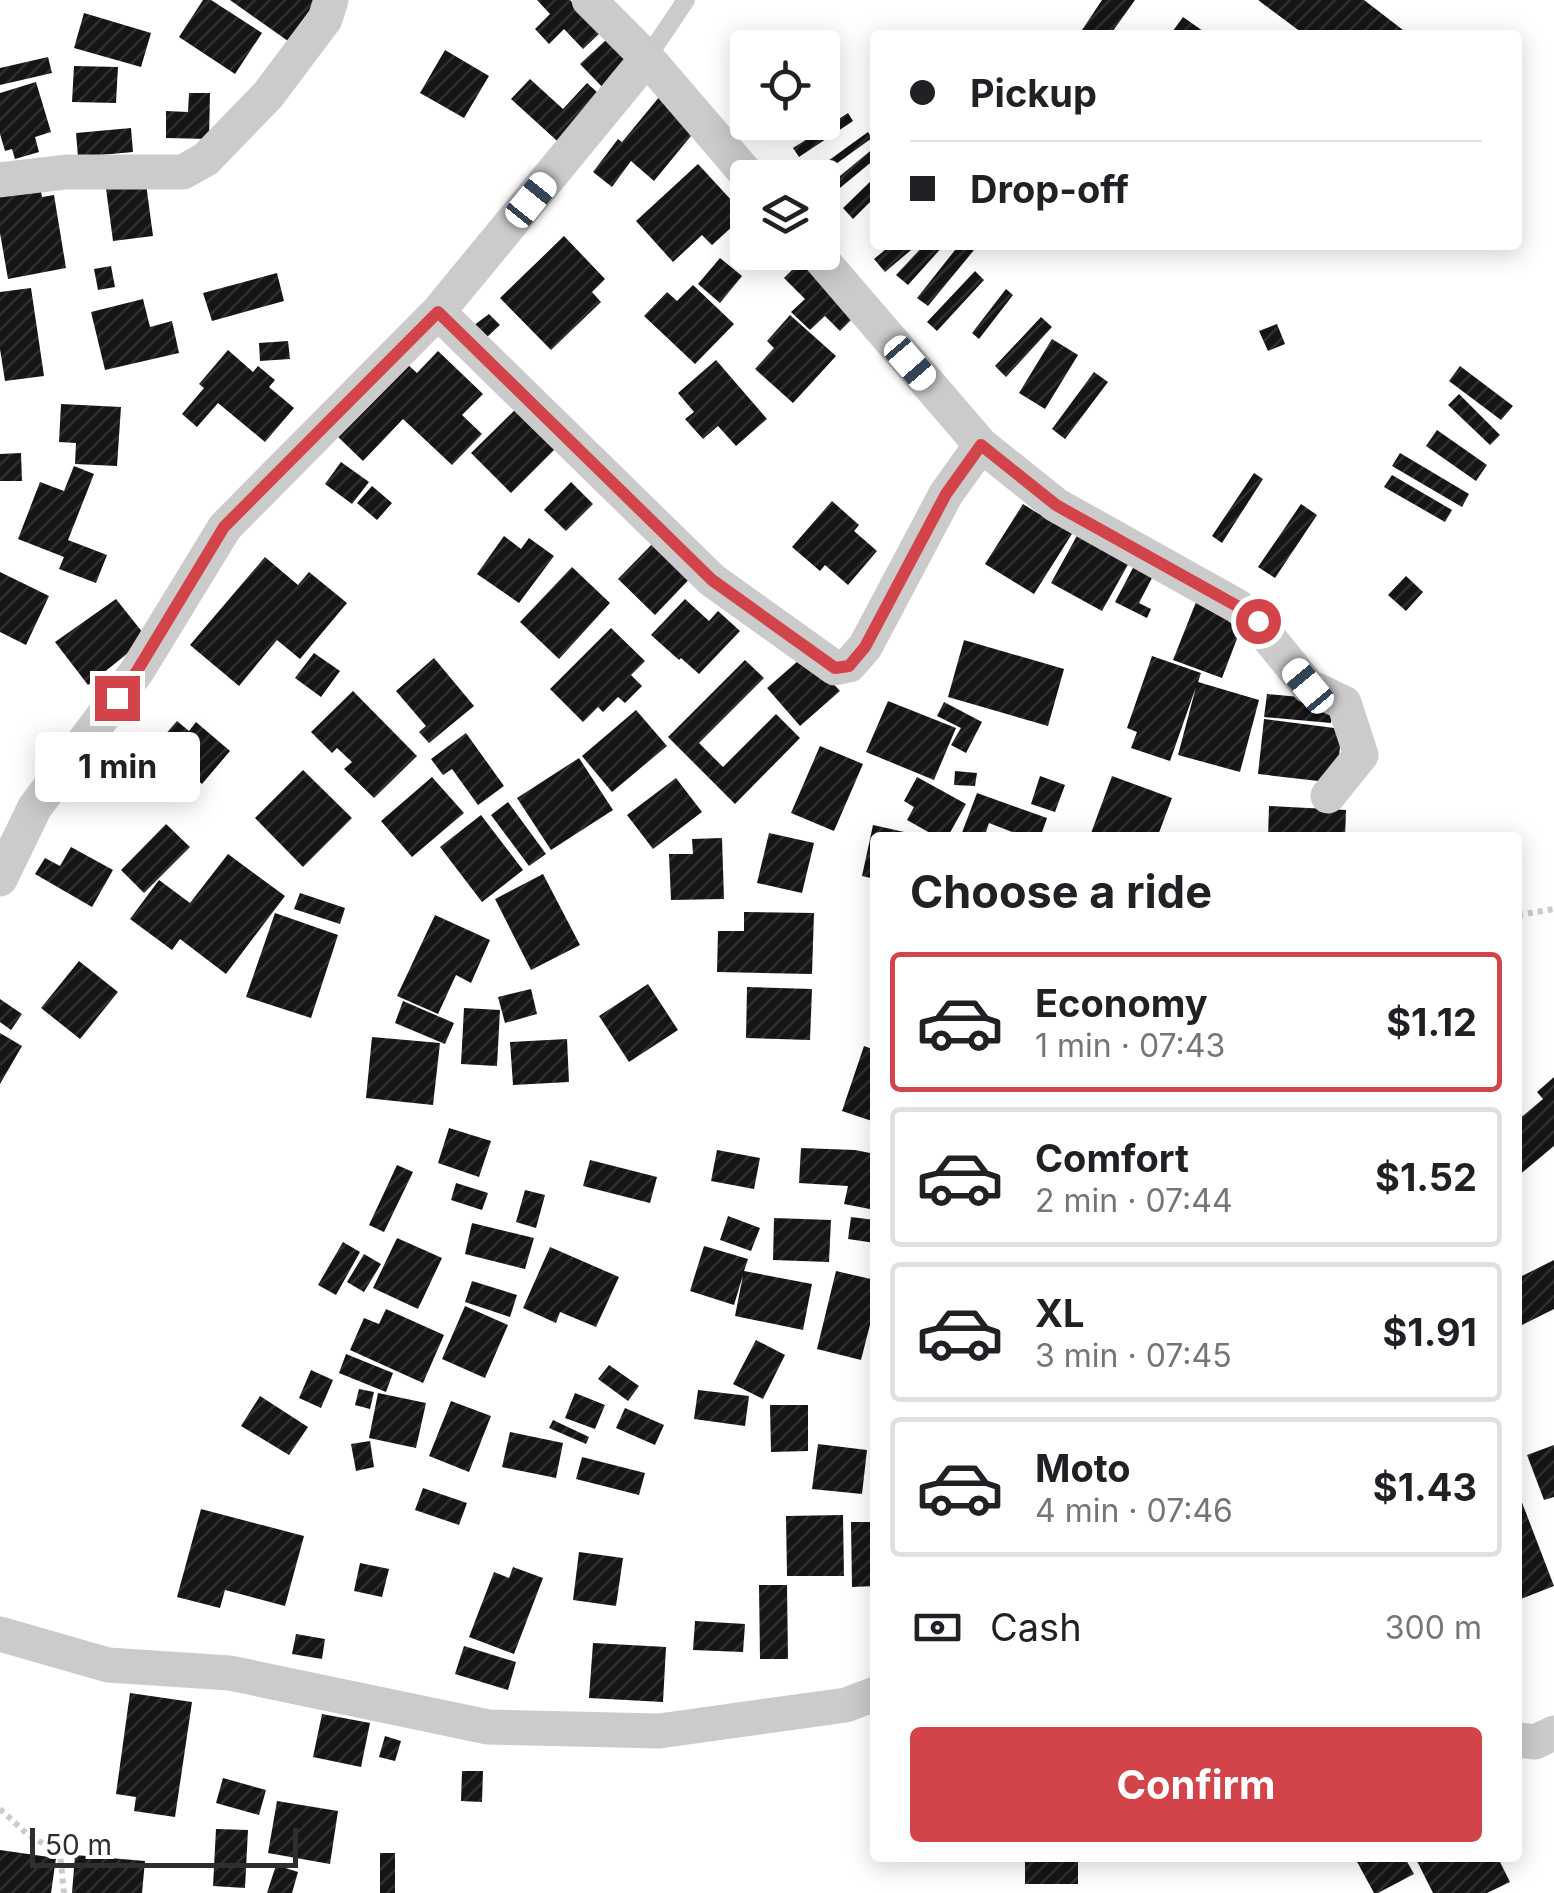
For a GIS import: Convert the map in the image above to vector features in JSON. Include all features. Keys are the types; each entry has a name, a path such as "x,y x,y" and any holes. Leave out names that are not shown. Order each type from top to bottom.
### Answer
{"street":[{"path":"0,180 66,172 164,174 183,172 206,160 268,94 326,19 330,0"},
{"path":"589,0 647,58 735,160"},
{"path":"0,879 35,807 137,671 224,527 438,312 647,58"},
{"path":"830,270 981,445 1056,505 1237,606 1258,621 1308,686 1344,703 1362,755 1328,796"},
{"path":"438,312 712,580 835,668 849,666 865,647 946,494 981,445"},
{"path":"0,1634 108,1665 230,1673 488,1727 660,1730 846,1704 870,1696"},
{"path":"1522,1740 1535,1742 1554,1733"}],"lane":[{"path":"647,58 686,0"}],"path":[{"path":"1522,914 1554,908"},
{"path":"0,1808 26,1833 60,1854 64,1893"}],"building":[{"path":"203,0 211,0 262,33 235,74 179,37"},
{"path":"230,0 317,0 288,41"},
{"path":"537,0 570,0 601,32 583,49 564,29 549,44 535,29 550,14"},
{"path":"1102,0 1135,0 1114,30 1082,30"},
{"path":"1258,0 1364,0 1403,30 1298,30"},
{"path":"84,13 151,33 141,67 74,48"},
{"path":"1183,17 1202,30 1174,30"},
{"path":"606,40 634,69 608,93 580,64"},
{"path":"445,50 489,76 464,118 420,93"},
{"path":"48,57 52,73 0,85 0,68"},
{"path":"74,66 118,67 116,103 72,102"},
{"path":"530,79 563,109 587,83 609,103 566,149 511,99"},
{"path":"36,82 51,132 35,137 39,152 15,159 12,149 5,151 0,134 0,93"},
{"path":"665,90 695,131 654,181 631,161 612,187 593,172"},
{"path":"189,93 210,93 209,139 166,138 166,111 188,112"},
{"path":"848,113 853,121 840,130 840,118"},
{"path":"131,128 133,152 78,157 76,133"},
{"path":"868,132 870,139 840,161 829,160"},
{"path":"806,140 824,140 799,157 793,148"},
{"path":"870,151 870,163 840,188 840,176"},
{"path":"698,164 730,199 730,229 712,245 702,235 673,262 636,221"},
{"path":"145,176 153,236 113,241 105,181"},
{"path":"39,181 42,197 54,195 66,268 8,279 0,233 0,188"},
{"path":"870,182 870,202 853,219 843,208"},
{"path":"564,236 605,279 592,292 601,302 551,350 500,298"},
{"path":"885,250 911,250 885,272 874,259"},
{"path":"919,250 940,250 908,285 896,275"},
{"path":"955,250 974,250 928,306 917,298"},
{"path":"720,258 742,276 720,303 698,284"},
{"path":"111,266 115,287 98,290 94,269"},
{"path":"792,270 818,270 859,312 840,331 825,316 810,330 791,312 805,299 784,278"},
{"path":"975,271 984,280 937,331 927,322"},
{"path":"277,273 284,301 212,321 203,293"},
{"path":"693,285 734,324 695,364 644,316 667,292 677,301"},
{"path":"31,288 44,376 5,381 0,349 0,292"},
{"path":"1006,289 1013,295 979,339 972,333"},
{"path":"143,299 150,327 172,321 179,353 105,370 91,312"},
{"path":"489,314 500,325 485,339 473,326"},
{"path":"790,315 836,356 793,403 755,369 774,348 767,341"},
{"path":"1041,317 1052,327 1006,377 995,366"},
{"path":"1277,324 1285,344 1268,351 1259,331"},
{"path":"1052,339 1078,355 1045,409 1019,393"},
{"path":"288,341 290,359 260,361 259,343"},
{"path":"228,350 253,372 258,366 275,380 269,387 294,408 265,442 218,403 197,427 182,414 204,388 199,384"},
{"path":"438,351 483,394 462,415 482,434 452,465 403,419 363,461 336,435 406,363 417,373"},
{"path":"716,360 767,419 736,446 718,426 703,439 685,419 694,412 678,393"},
{"path":"1460,366 1513,406 1501,420 1449,381"},
{"path":"1094,372 1108,382 1065,439 1052,429"},
{"path":"1459,394 1500,435 1490,445 1448,405"},
{"path":"523,402 562,442 511,493 471,453"},
{"path":"61,404 121,407 117,466 75,464 76,443 59,442"},
{"path":"1437,430 1487,465 1476,481 1426,446"},
{"path":"21,453 22,481 0,481 0,454"},
{"path":"1400,453 1469,494 1462,507 1392,466"},
{"path":"341,462 369,482 352,504 325,484"},
{"path":"74,466 94,474 68,540 107,555 96,583 59,569 64,557 18,539 40,482 64,491"},
{"path":"1254,473 1263,479 1222,543 1212,536"},
{"path":"1392,475 1452,510 1445,522 1384,487"},
{"path":"571,482 593,504 566,531 544,510"},
{"path":"372,486 392,503 377,520 357,503"},
{"path":"832,501 859,525 854,531 877,551 848,585 825,565 820,571 792,547"},
{"path":"1023,504 1039,514 1045,505 1077,526 1034,594 985,564"},
{"path":"1301,504 1317,515 1275,578 1258,567"},
{"path":"1079,532 1135,552 1102,611 1051,583"},
{"path":"661,535 698,570 655,615 618,579"},
{"path":"504,536 521,549 529,538 554,556 519,603 477,574"},
{"path":"265,557 298,585 309,572 347,603 300,659 277,640 239,686 190,645"},
{"path":"1135,564 1154,574 1139,603 1151,609 1147,618 1115,602"},
{"path":"572,567 610,603 559,659 520,622"},
{"path":"0,572 49,596 26,645 0,632"},
{"path":"1406,576 1423,592 1406,611 1388,595"},
{"path":"1198,597 1246,615 1222,678 1173,660"},
{"path":"116,599 147,638 88,685 55,642"},
{"path":"685,599 709,621 718,611 740,631 699,674 651,635"},
{"path":"611,628 645,661 631,675 642,686 625,703 618,697 603,712 598,707 583,722 550,689"},
{"path":"964,640 1064,669 1048,726 948,697"},
{"path":"314,653 340,671 321,697 295,678"},
{"path":"806,654 840,691 800,726 767,688"},
{"path":"1152,656 1201,673 1198,682 1259,700 1240,772 1178,755 1196,687 1170,761 1131,748 1137,732 1127,728"},
{"path":"434,658 474,706 429,743 419,732 426,726 396,691"},
{"path":"745,660 764,678 699,743 723,767 776,714 800,738 735,804 668,737"},
{"path":"353,691 417,756 374,798 344,769 352,762 337,748 332,753 311,732"},
{"path":"1267,694 1333,700 1331,723 1264,717"},
{"path":"888,701 956,728 934,780 866,752"},
{"path":"944,702 982,722 966,753 951,745 961,728 937,716"},
{"path":"636,710 667,746 612,792 582,756"},
{"path":"1264,719 1342,729 1336,783 1258,774"},
{"path":"177,721 189,731 196,722 230,751 202,784 156,745"},
{"path":"466,733 504,786 478,805 452,769 443,775 431,759"},
{"path":"820,746 863,764 834,831 791,813"},
{"path":"579,758 613,810 551,850 517,798"},
{"path":"303,770 352,818 303,867 255,818"},
{"path":"955,771 977,773 975,786 954,785"},
{"path":"1040,776 1065,785 1055,812 1031,804"},
{"path":"1112,776 1172,798 1159,832 1091,832"},
{"path":"432,777 464,813 412,857 381,821"},
{"path":"917,777 966,804 950,832 928,832 907,820 914,807 904,801"},
{"path":"676,778 702,812 653,849 627,815"},
{"path":"977,793 1047,818 1042,832 1012,832 989,823 986,832 962,832"},
{"path":"508,802 546,854 529,866 491,815"},
{"path":"1269,806 1346,810 1345,832 1268,832"},
{"path":"481,815 523,870 482,902 440,847"},
{"path":"166,824 190,847 144,893 121,870"},
{"path":"873,825 904,832 871,832"},
{"path":"769,833 814,843 802,893 757,883"},
{"path":"722,838 724,899 671,900 669,854 693,854 692,839"},
{"path":"870,839 870,878 862,876"},
{"path":"71,847 113,870 92,907 35,874 45,858 60,866"},
{"path":"228,854 285,896 226,974 180,939 172,950 130,919 159,880 190,903"},
{"path":"543,874 580,945 531,970 495,899"},
{"path":"300,893 345,908 340,924 294,909"},
{"path":"744,912 814,913 812,974 717,972 718,931 744,931"},
{"path":"275,913 338,935 311,1018 246,997"},
{"path":"435,915 490,940 471,983 456,975 438,1014 397,996"},
{"path":"79,961 118,992 80,1039 41,1008"},
{"path":"648,984 678,1030 629,1062 599,1016"},
{"path":"747,987 812,989 810,1040 746,1038"},
{"path":"531,989 537,1014 505,1023 498,997"},
{"path":"0,999 22,1014 11,1030 0,1022"},
{"path":"403,1001 454,1023 445,1044 395,1023"},
{"path":"464,1008 500,1010 497,1066 461,1064"},
{"path":"0,1033 22,1046 0,1084"},
{"path":"372,1037 440,1043 433,1105 366,1098"},
{"path":"567,1039 569,1082 513,1085 510,1042"},
{"path":"864,1046 870,1048 870,1120 842,1111"},
{"path":"1554,1077 1554,1146 1522,1173 1522,1117 1543,1099 1537,1092"},
{"path":"449,1128 491,1141 479,1177 438,1163"},
{"path":"801,1148 870,1153 870,1209 844,1204 848,1186 799,1183"},
{"path":"717,1150 760,1158 754,1189 711,1181"},
{"path":"590,1160 657,1177 650,1203 583,1186"},
{"path":"397,1165 413,1172 384,1232 369,1225"},
{"path":"456,1183 488,1193 482,1210 451,1200"},
{"path":"525,1190 545,1195 536,1228 516,1222"},
{"path":"728,1216 760,1228 751,1251 720,1240"},
{"path":"851,1217 870,1219 870,1242 848,1239"},
{"path":"774,1218 831,1220 829,1262 773,1260"},
{"path":"472,1223 534,1238 525,1269 465,1254"},
{"path":"397,1238 442,1258 418,1309 373,1288"},
{"path":"343,1242 360,1252 336,1295 318,1285"},
{"path":"704,1246 748,1259 744,1271 812,1284 803,1330 735,1316 743,1275 734,1305 690,1291"},
{"path":"550,1247 619,1277 596,1327 560,1312 556,1323 523,1308"},
{"path":"364,1254 381,1264 364,1292 347,1282"},
{"path":"1554,1260 1554,1309 1522,1325 1522,1276"},
{"path":"836,1271 870,1279 870,1325 861,1360 817,1349"},
{"path":"472,1281 517,1295 510,1317 465,1302"},
{"path":"465,1306 508,1325 485,1378 442,1359"},
{"path":"386,1309 444,1335 423,1383 350,1350 364,1318 379,1324"},
{"path":"756,1340 785,1355 763,1399 733,1384"},
{"path":"346,1354 393,1373 386,1392 339,1373"},
{"path":"609,1365 639,1386 628,1401 598,1379"},
{"path":"311,1370 333,1380 321,1408 299,1398"},
{"path":"359,1389 374,1392 370,1409 355,1405"},
{"path":"698,1390 749,1396 745,1426 694,1419"},
{"path":"378,1393 426,1403 416,1448 369,1438"},
{"path":"575,1393 605,1405 595,1429 565,1418"},
{"path":"260,1396 308,1427 289,1455 241,1426"},
{"path":"451,1401 491,1416 469,1472 429,1456"},
{"path":"770,1405 808,1405 808,1451 771,1452"},
{"path":"625,1408 664,1425 655,1445 616,1428"},
{"path":"553,1420 589,1437 586,1444 549,1428"},
{"path":"510,1432 563,1443 556,1478 502,1467"},
{"path":"370,1441 374,1467 356,1471 351,1444"},
{"path":"818,1444 867,1450 862,1494 812,1489"},
{"path":"1554,1445 1554,1497 1544,1500 1527,1455"},
{"path":"582,1457 645,1473 639,1495 576,1479"},
{"path":"423,1488 467,1503 459,1525 415,1510"},
{"path":"1522,1502 1554,1586 1522,1598"},
{"path":"201,1509 304,1536 285,1606 225,1590 220,1608 177,1597"},
{"path":"843,1515 844,1576 787,1576 786,1516"},
{"path":"851,1522 870,1522 870,1586 852,1587"},
{"path":"579,1552 623,1558 616,1606 573,1600"},
{"path":"360,1563 389,1569 382,1597 354,1591"},
{"path":"513,1567 543,1578 514,1654 469,1637 494,1572 509,1578"},
{"path":"759,1585 787,1585 788,1659 760,1659"},
{"path":"695,1621 745,1624 743,1652 693,1650"},
{"path":"296,1634 325,1639 322,1659 292,1654"},
{"path":"593,1643 666,1647 663,1702 589,1698"},
{"path":"464,1646 516,1662 508,1690 455,1674"},
{"path":"130,1693 192,1702 175,1817 134,1811 136,1797 116,1794"},
{"path":"322,1714 370,1723 361,1767 313,1757"},
{"path":"385,1736 401,1741 395,1761 379,1757"},
{"path":"462,1771 483,1771 482,1802 461,1801"},
{"path":"223,1778 266,1790 259,1815 216,1803"},
{"path":"277,1801 338,1811 330,1864 268,1853"},
{"path":"216,1829 248,1830 245,1888 213,1886"},
{"path":"0,1850 56,1858 51,1893 0,1893"},
{"path":"380,1853 395,1853 395,1893 380,1893"},
{"path":"75,1855 145,1861 142,1893 72,1893"},
{"path":"1025,1862 1078,1862 1078,1884 1025,1884"},
{"path":"1357,1862 1407,1862 1414,1874 1374,1893"},
{"path":"1418,1862 1500,1862 1510,1882 1487,1893 1433,1893"},
{"path":"276,1865 298,1872 292,1893 267,1893"}],"route":[{"path":"117,698 224,527 438,312 712,580 835,668 849,666 865,647 946,494 981,445 1056,505 1258,621"}]}
